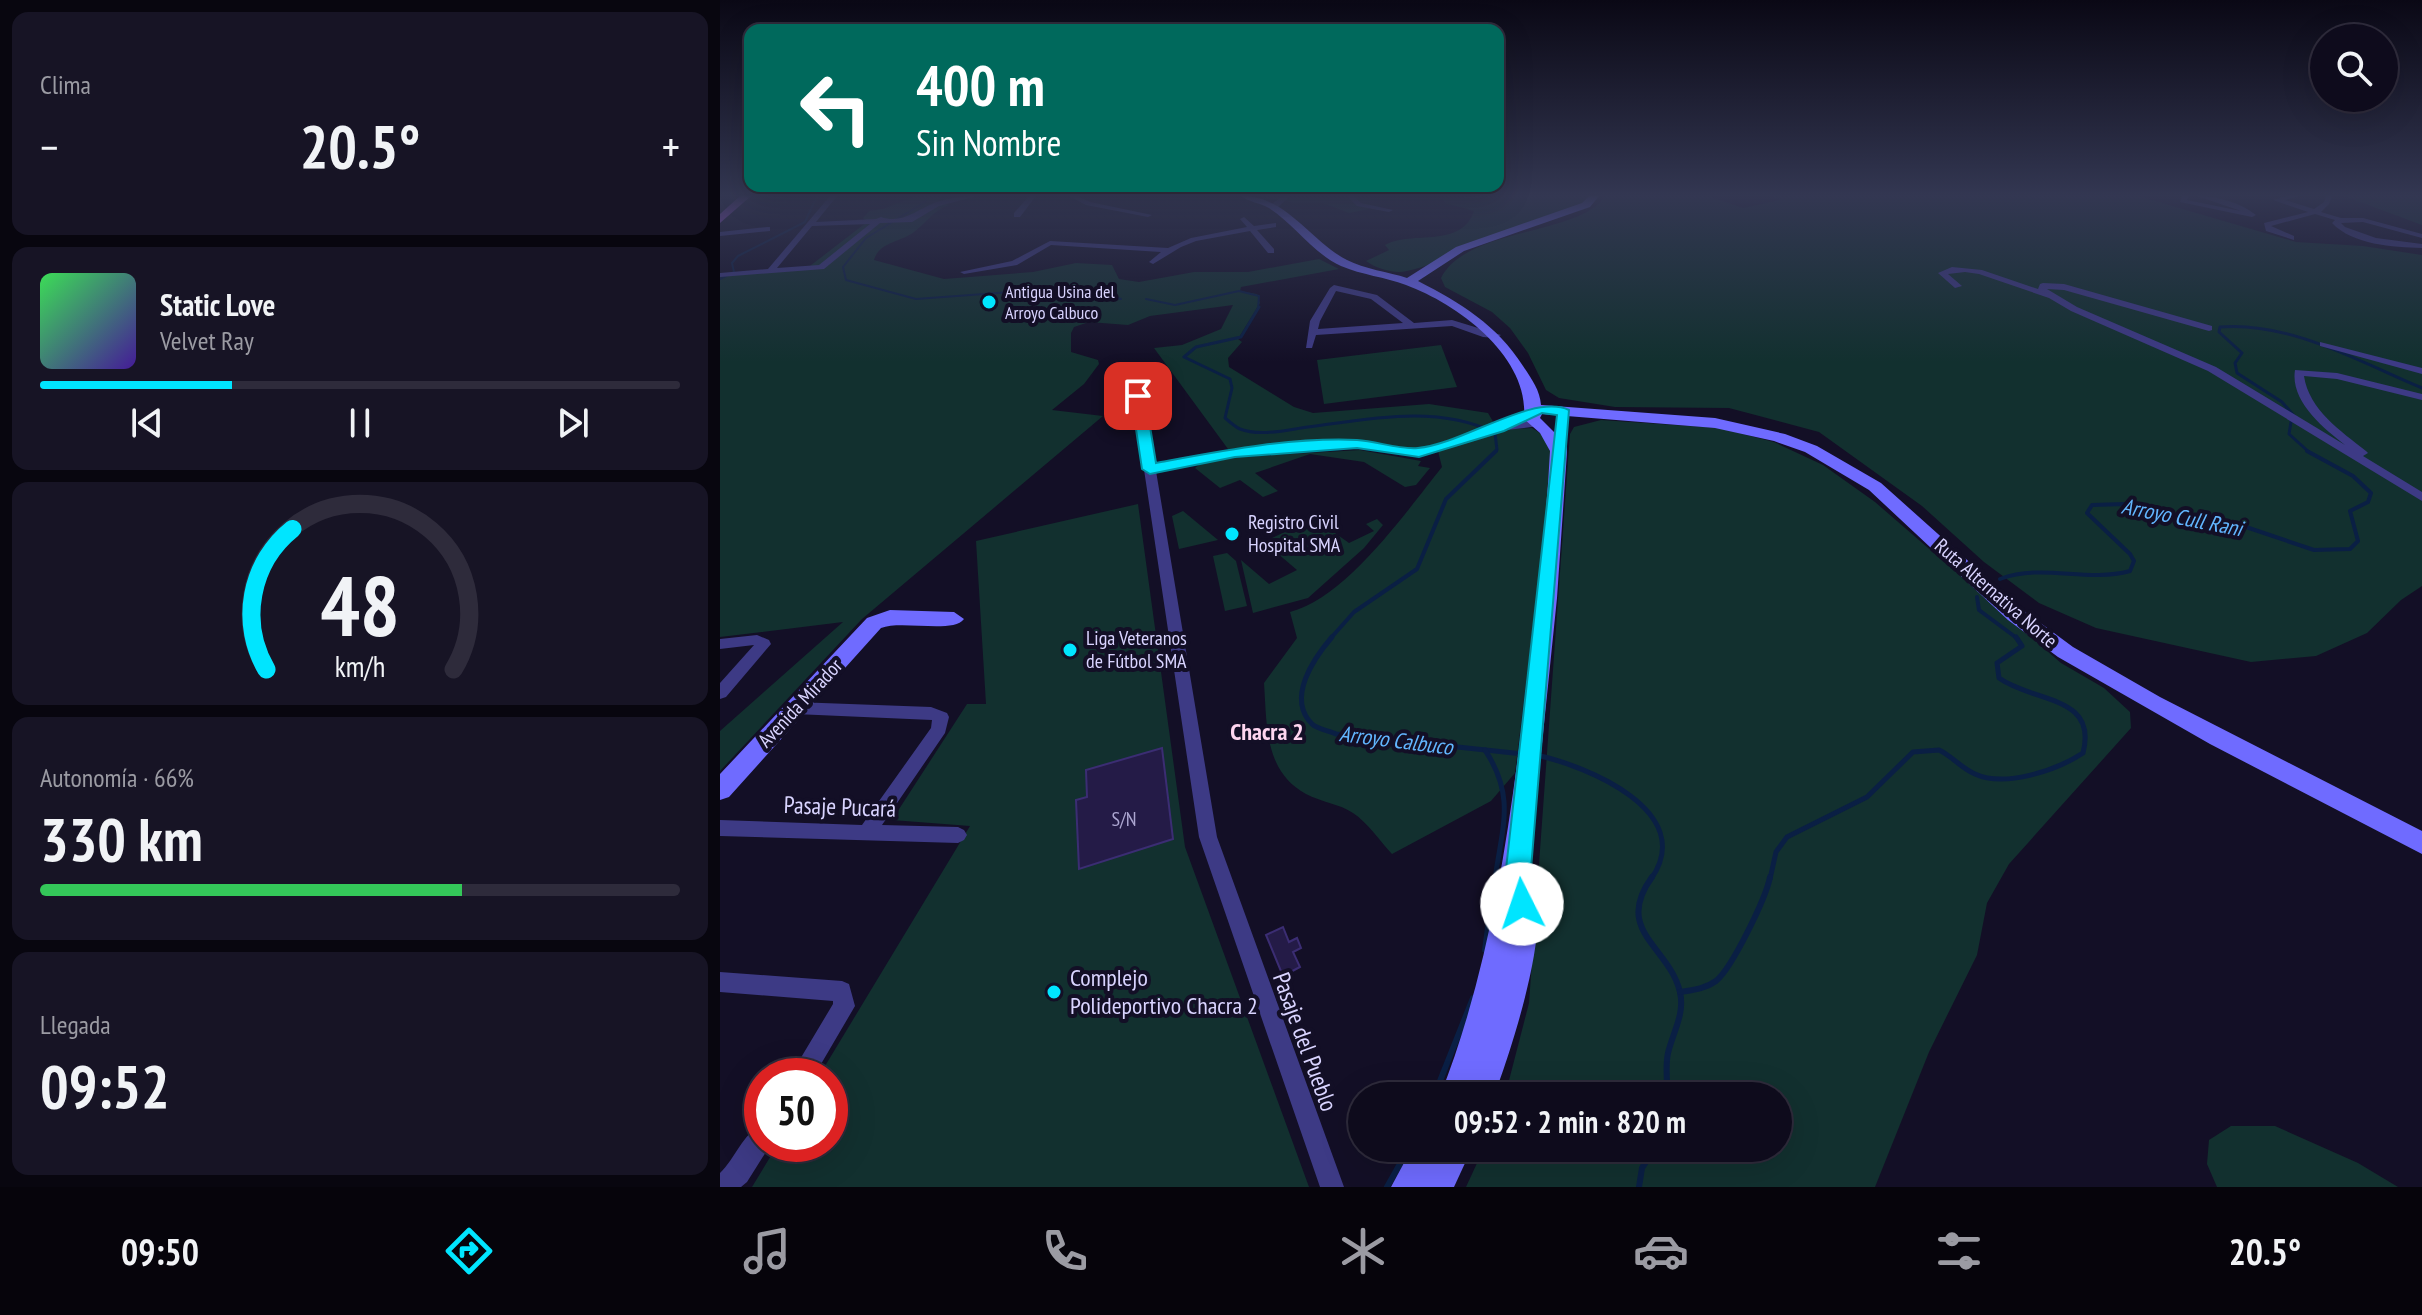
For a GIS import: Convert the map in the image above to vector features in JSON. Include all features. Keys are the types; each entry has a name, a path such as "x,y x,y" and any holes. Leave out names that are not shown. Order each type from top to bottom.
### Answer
{"main road":[{"path":"1325,251 1340,261 1388,276 1419,280 1476,314 1499,334 1543,399 1560,415 1559,455 1519,869 1485,1013 1461,1082"},
{"path":"1419,280 1456,251"},
{"path":"1499,334 1533,394 1536,419 1559,455"},
{"name":"Ruta Alternativa Norte","path":"1536,419 1602,414 1733,425 1782,438 1828,457 1909,516 2019,617 2063,651 2118,684 2422,843"},
{"name":"Avenida Mirador","path":"720,790 871,626 881,619 954,619"},
{"path":"1483,1082 1516,970 1522,910 1519,869"},
{"path":"1409,1187 1423,1162"},
{"path":"1435,1187 1448,1162"}],"street":[{"path":"772,269 787,251"},
{"path":"727,275 821,267 841,251"},
{"path":"964,272 1014,263 1035,251"},
{"path":"1153,262 1165,251"},
{"path":"1958,286 1942,273 1959,270 1993,276 2051,297 2212,369 2422,497"},
{"path":"2051,297 2042,291 2043,286 2064,287 2209,328"},
{"path":"1309,346 1330,290 1335,288 1376,298 1415,325"},
{"path":"1313,332 1459,324 1477,335 1499,334"},
{"path":"2323,344 2422,371"},
{"path":"2387,474 2324,421 2299,387 2299,372 2337,376 2422,397"},
{"name":"Pasaje del Pueblo","path":"1138,396 1211,849 1332,1187"},
{"path":"1150,469 1235,452 1357,444 1419,453 1536,419"},
{"path":"720,644 757,640 764,644 720,693"},
{"path":"795,708 931,713 941,717 939,729 867,832"},
{"name":"Pasaje Pucará","path":"720,828 958,835"},
{"path":"720,982 831,988 846,995 844,1006 812,1058"},
{"path":"722,1187 745,1162"}],"green space":[{"path":"829,251 879,251 874,260 944,279 1033,272 1076,263 1112,265 1119,279 1139,282 1194,272 1248,272 1319,259 1339,269 1241,287 1240,291 1257,294 1260,303 1238,339 1242,342 1228,358 1229,367 1294,407 1313,413 1429,404 1488,413 1495,425 1417,450 1363,441 1228,449 1154,348 1182,345 1221,329 1233,305 1150,316 1128,325 1089,322 1074,327 1071,352 1098,360 1099,364 1084,384 1052,410 1103,416 862,619 720,771 720,731 843,622 720,637 720,276 806,269"},
{"path":"1386,251 1455,251 1417,269 1402,272 1380,268 1366,261"},
{"path":"1470,251 2398,251 2422,255 2422,586 2401,600 2367,633 2316,656 2251,662 2096,628 2039,603 1984,562 1922,506 1819,432 1729,408 1615,407 1559,398 1546,390 1528,353 1510,328 1492,312 1445,287 1441,278 1454,261"},
{"path":"1441,345 1457,387 1324,404 1317,360"},
{"path":"1601,420 1719,428 1774,442 1823,465 1875,502 2061,663 2104,688 2130,712 2131,728 2009,864 1987,903 1977,955 1929,1052 1875,1187 1466,1187 1478,1162 1792,1162 1792,1082 1509,1082 1529,1003 1570,434 1574,427"},
{"path":"1532,428 1543,435 1553,458 1515,773 1491,801 1392,854 1358,817 1342,807 1306,794 1282,773 1270,746 1264,683 1297,638 1290,612 1311,604 1332,590 1374,551 1442,467 1438,451 1512,429"},
{"path":"1360,450 1421,461 1418,466 1430,468 1416,485 1405,487 1364,462 1310,454 1255,473 1278,491 1263,497 1240,480 1220,488 1195,468 1200,464 1240,457"},
{"name":"Complejo Polideportivo Chacra 2","path":"1138,504 1185,847 1309,1187 752,1187 767,1162 848,1162 848,1058 830,1058 970,826 892,820 967,704 986,704 976,541"},
{"path":"1183,511 1218,540 1179,549 1172,516"},
{"path":"1314,518 1349,543 1374,531 1366,524 1377,519 1383,525 1364,548 1308,598 1253,613 1241,560 1269,584 1297,570 1264,542"},
{"path":"1227,553 1236,561 1247,606 1225,611 1213,556"},
{"path":"2231,1126 2275,1126 2358,1163 2398,1187 2217,1187 2207,1164 2209,1140"}],"building":[{"path":"1162,748 1173,839 1079,869 1076,800 1087,797 1086,770"},
{"path":"1283,927 1289,942 1297,938 1301,948 1293,952 1300,967 1283,976 1266,935"}],"waterway":[{"path":"720,279 734,272 732,263 747,251"},
{"name":"Arroyo Calbuco","path":"855,251 843,267 846,280 916,299 1078,287 1121,299"},
{"name":"Arroyo Calbuco","path":"1146,299 1175,305 1239,291 1259,296 1258,309"},
{"name":"Arroyo Calbuco","path":"1258,309 1241,337 1196,347 1184,357 1230,379 1232,388 1225,418 1236,427 1270,432 1374,418 1449,418 1495,433 1496,451"},
{"name":"Arroyo Cull Rani","path":"2295,417 2282,402 2237,373 2235,363 2242,353 2219,332 2220,327 2272,330 2298,337 2422,388"},
{"name":"Arroyo Cull Rani","path":"2291,422 2289,434 2309,452"},
{"name":"Arroyo Calbuco","path":"1330,639 1354,612 1417,569 1446,499 1496,451"},
{"name":"Arroyo Cull Rani","path":"2000,579 2032,573 2097,575 2130,571 2134,561 2130,554 2087,513 2092,505 2125,504 2171,517 2243,526 2314,550 2350,549 2358,541 2350,511 2368,502 2371,493 2353,476 2309,452"},
{"name":"Arroyo Cull Rani","path":"1977,597 1979,610 2017,638"},
{"name":"Arroyo Calbuco","path":"1332,637 1311,667 1302,691 1305,714 1314,726 1336,734 1523,754"},
{"name":"Arroyo Cull Rani","path":"1770,879 1776,852 1787,837 1867,797 1913,752 1939,750 1975,774 2001,779 2045,771 2083,753 2085,734 2081,720 2072,710 1999,678 1997,663 2022,646 2017,638"},
{"path":"1485,750 1495,767 1504,798 1495,879"},
{"name":"Arroyo Calbuco","path":"1536,755 1608,781 1649,813 1660,833 1662,855 1651,878"},
{"path":"1485,950 1495,877"},
{"name":"Arroyo Cull Rani","path":"1680,992 1707,986 1723,974 1748,932 1770,877"},
{"name":"Arroyo Calbuco","path":"1651,878 1638,911 1641,925 1666,962 1680,992"},
{"path":"1667,1082 1667,1058 1680,1015 1680,992"},
{"path":"1440,1082 1473,998"},
{"path":"1387,1187 1401,1162"},
{"path":"1639,1187 1646,1162"}],"place":[{"name":"Antigua Usina del Arroyo Calbuco","path":"989,302"},
{"name":"Registro Civil Hospital SMA","path":"1232,534"},
{"name":"Liga Veteranos de Fútbol SMA","path":"1070,650"},
{"name":"Complejo Polideportivo Chacra 2","path":"1054,992"}],"district":[{"name":"Chacra 2","path":"1267,732"}],"route":[{"path":"1138,396 1150,469 1235,452 1357,444 1419,453 1499,428 1532,415 1539,409 1553,408 1564,413 1519,869 1522,904"}]}
